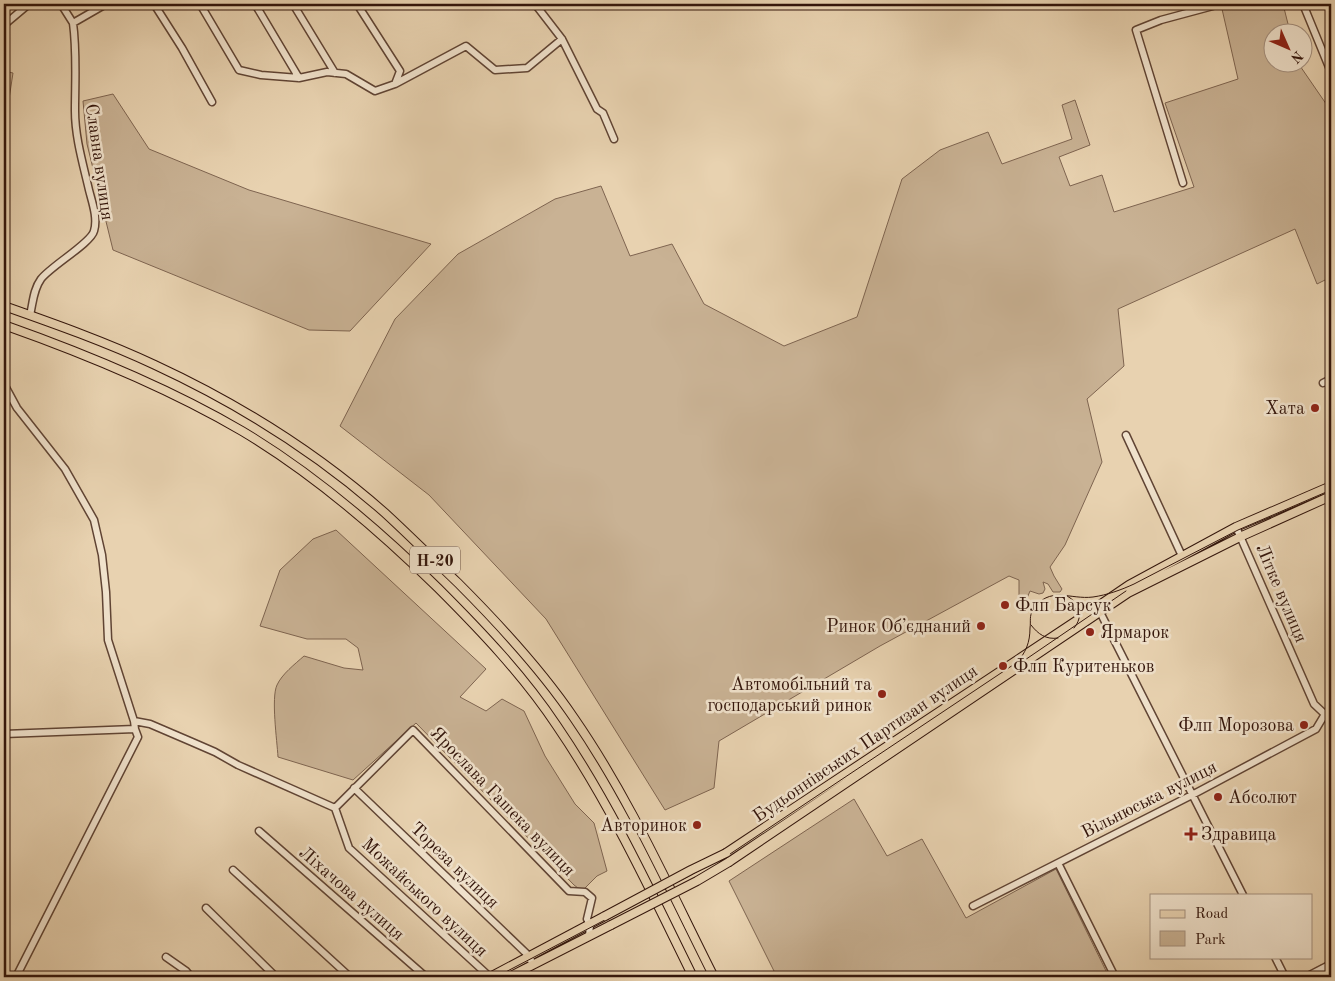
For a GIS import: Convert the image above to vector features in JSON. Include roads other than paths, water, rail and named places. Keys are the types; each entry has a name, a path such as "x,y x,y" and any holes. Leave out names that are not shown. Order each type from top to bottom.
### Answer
{"main road":[{"name":"Н-20","path":"4,306 95,339 204,389 254,418 310,455 383,512 421,547 487,612 521,649 574,717 633,816 714,977"},
{"name":"Н-20","path":"4,325 101,361 148,382 243,432 304,472 338,498 410,560 475,625 500,653 531,690 557,726 617,825 693,977"},
{"name":"Будьоннівських Партизан вулиця","path":"490,977 506,975 533,965 697,882 1099,610 1129,585 1236,528 1331,486"},
{"name":"Будьоннівських Партизан вулиця","path":"506,975 529,956 726,853 1128,593 1242,536 1331,496"}],"street":[{"path":"4,24 30,4"},
{"path":"61,4 73,23 106,4"},
{"path":"154,4 182,48 212,102"},
{"path":"200,4 239,70 261,75 299,78 327,72 346,74 375,92 395,84 466,46 495,70 527,68 562,39"},
{"path":"254,4 299,78"},
{"path":"293,4 335,73"},
{"path":"357,4 400,71 395,84"},
{"path":"535,4 562,39 597,109 603,113 614,139"},
{"path":"1303,4 1331,72"},
{"path":"1183,183 1136,30 1161,20 1213,6"},
{"name":"Славна вулиця","path":"30,315 36,287 42,278 53,266 94,233 95,218 80,152 75,112 77,92 73,23"},
{"path":"1323,383 1331,379"},
{"path":"4,384 17,408 65,469 94,520 102,555 108,640 138,737 16,977"},
{"path":"1126,435 1182,556"},
{"name":"Літке вулиця","path":"1236,528 1242,536 1314,704 1328,712 1331,720"},
{"path":"1099,610 1242,894"},
{"name":"Вільнюська вулиця","path":"973,906 1316,729 1328,712"},
{"path":"134,721 150,724 192,742 238,765 335,808 354,788"},
{"path":"4,734 135,729"},
{"name":"Ярослава Гашека вулиця","path":"354,788 413,730 569,891 585,892 592,898 587,920 590,925 589,936"},
{"name":"Тореза вулиця","path":"354,788 529,956 533,965"},
{"name":"Можайського вулиця","path":"335,808 349,848 490,977"},
{"name":"Ліхачова вулиця","path":"259,831 426,977"},
{"path":"1058,863 1115,977"},
{"path":"233,870 350,977"},
{"path":"206,908 276,977"},
{"path":"166,957 186,971 191,977"},
{"path":"1276,958 1285,977"},
{"path":"1306,977 1331,964"},
{"path":"1323,968 1328,977"}],"tram line":[{"path":"496,977 727,856 1016,663 1025,651 1030,633 1032,612 1039,602 1053,596 1093,597 1119,590 1238,530 1331,490"},
{"path":"1019,664 1126,591"},
{"path":"1067,596 1078,606 1080,614 1074,628"},
{"path":"1031,625 1043,636 1058,638"}],"place":[{"name":"Хата","path":"1315,408"},
{"name":"Флп Барсук","path":"1005,605"},
{"name":"Ринок Обʼєднаний","path":"981,626"},
{"name":"Ярмарок","path":"1090,632"},
{"name":"Флп Куритеньков","path":"1003,666"},
{"name":"Автомобільний та господарський ринок","path":"882,694"},
{"name":"Флп Морозова","path":"1304,725"},
{"name":"Абсолют","path":"1218,797"},
{"name":"Авторинок","path":"697,825"},
{"name":"Здравица","path":"1191,834"}]}
